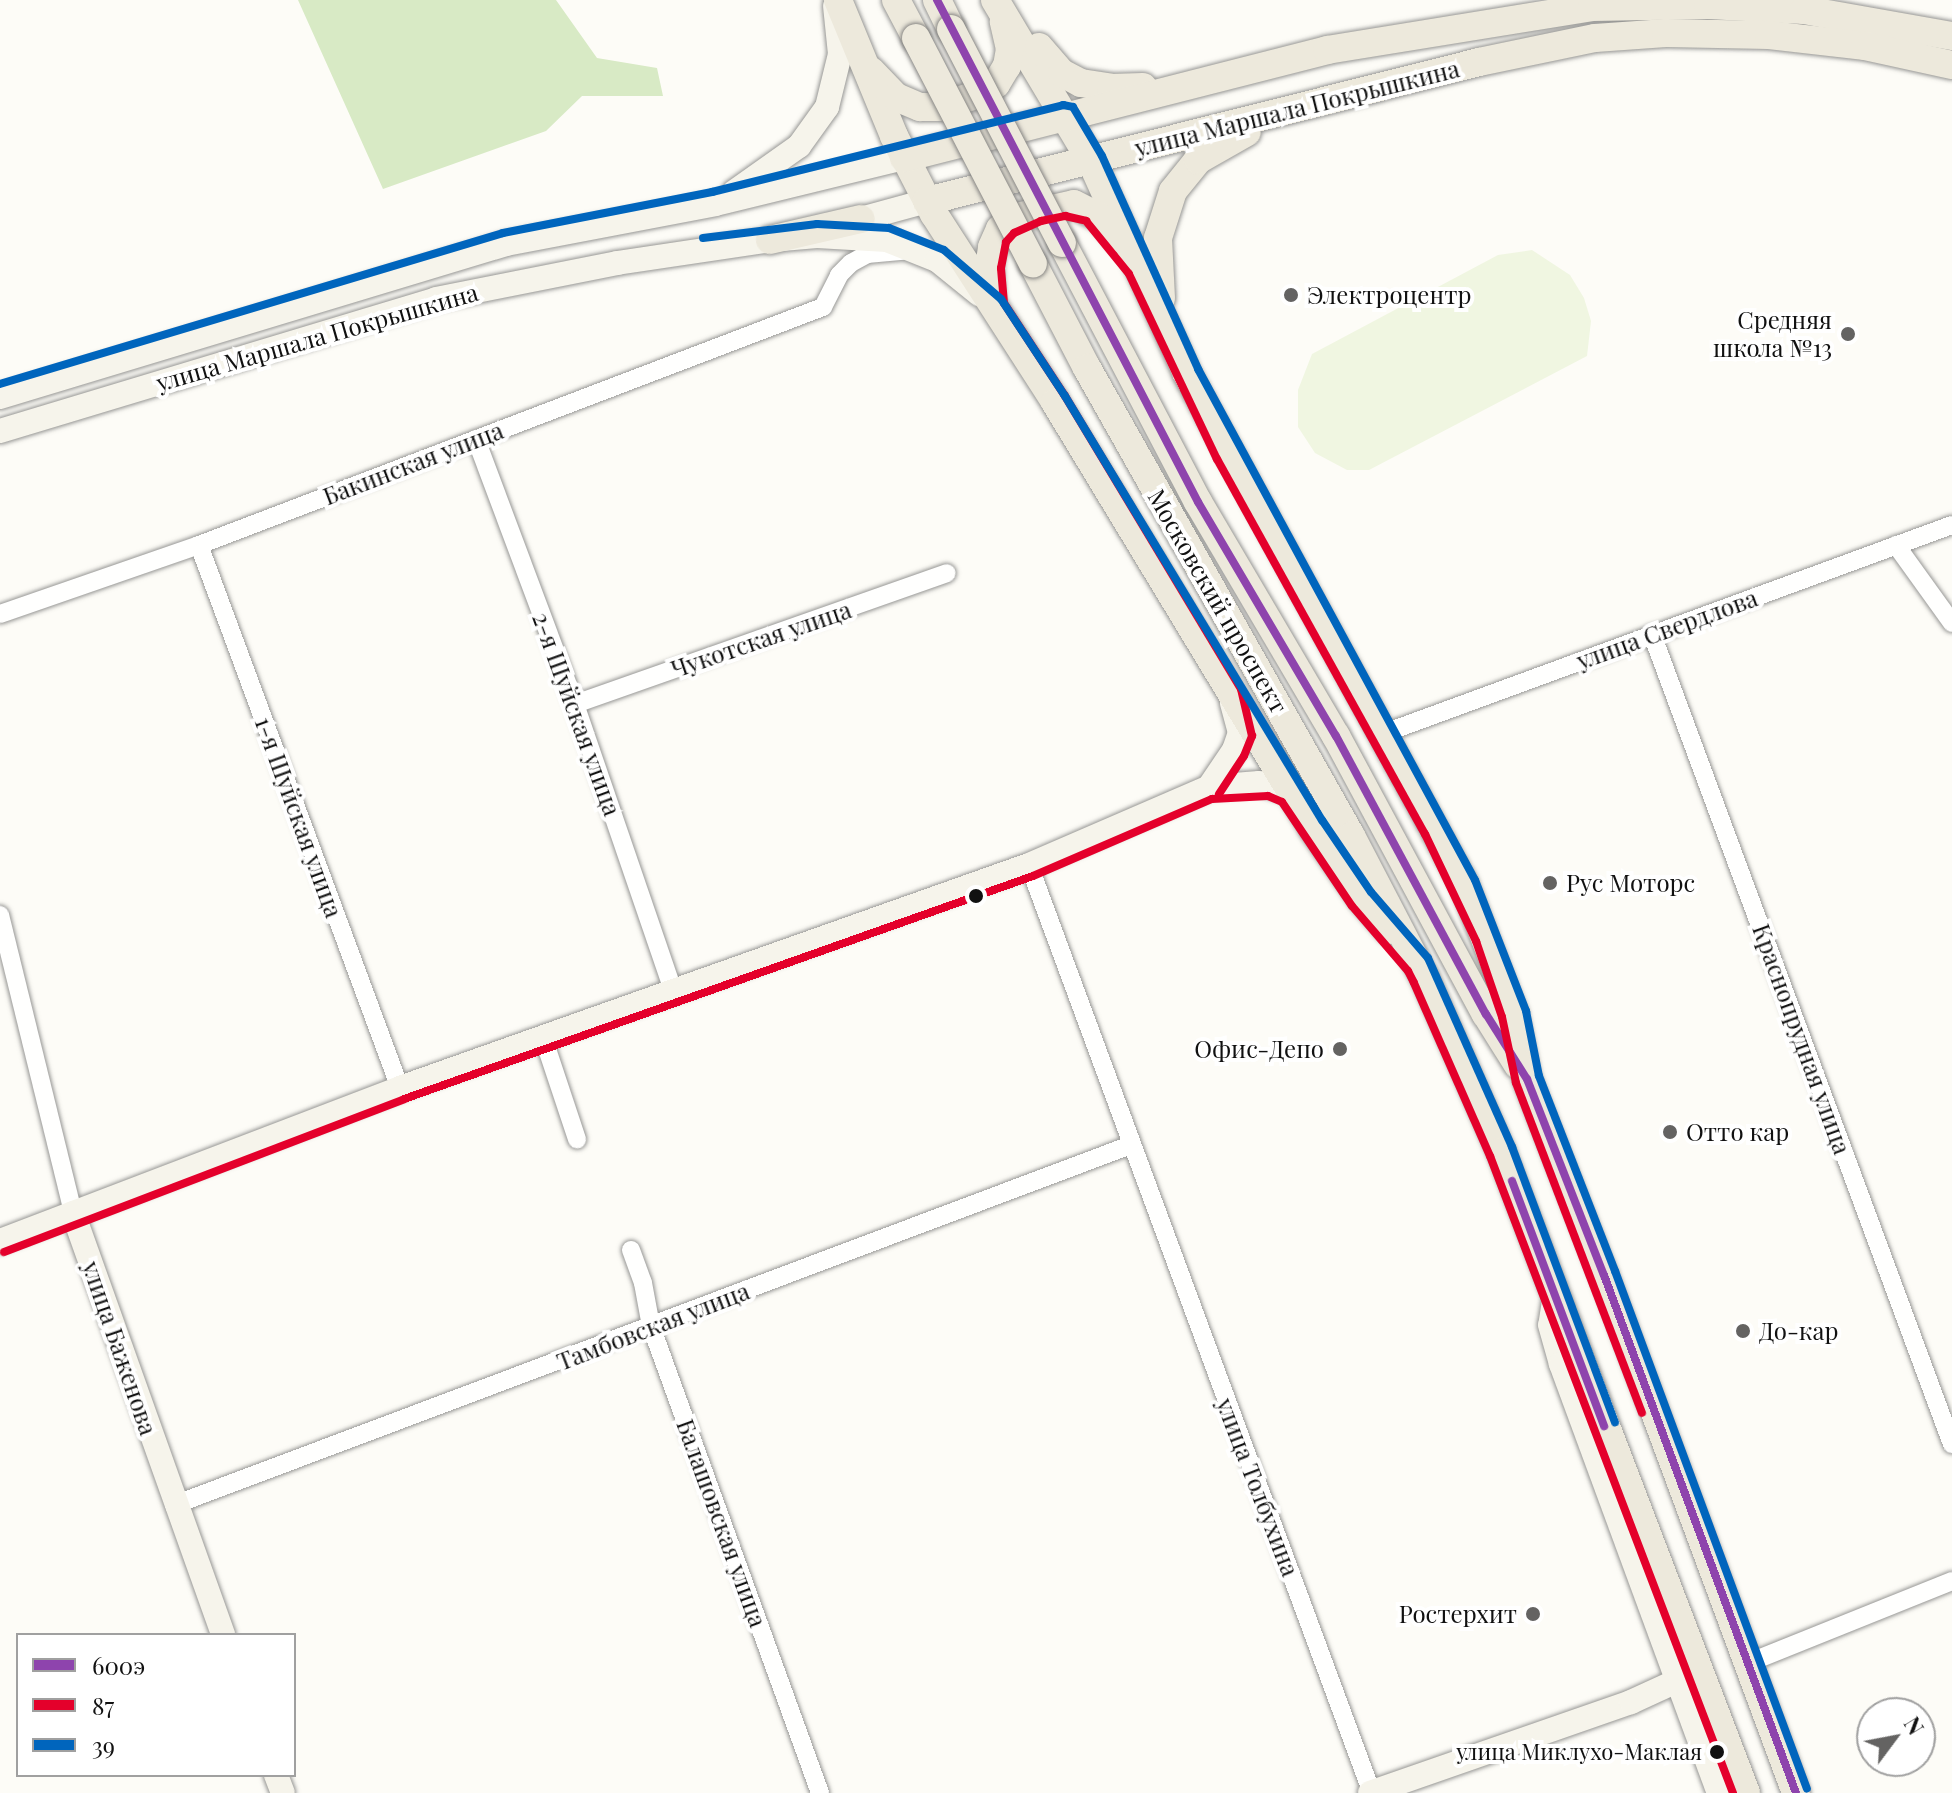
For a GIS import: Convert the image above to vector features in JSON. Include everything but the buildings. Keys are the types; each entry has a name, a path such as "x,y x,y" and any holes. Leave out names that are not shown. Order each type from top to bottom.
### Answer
{"main road":[{"path":"836,0 904,158 927,201 1055,402 1290,792 1362,899 1418,964"},
{"name":"Московский проспект","path":"896,0 1087,368 1351,836 1418,964 1501,1151 1555,1295 1687,1676 1746,1793"},
{"name":"Московский проспект","path":"937,0 1198,502 1336,736 1486,1014 1527,1079"},
{"path":"860,58 891,93 914,106 939,107 977,95 996,84 1009,61 1009,40 997,3"},
{"path":"997,3 1062,73 1081,83 1111,88 1195,83"},
{"path":"997,3 1091,161 1168,335 1228,453 1436,829 1487,936 1514,1014 1527,1079 1796,1793"},
{"name":"улица Маршала Покрышкина","path":"904,158 1327,50 1592,7 1708,5 1804,10 1952,36"},
{"name":"улица Маршала Покрышкина","path":"927,201 1558,44 1666,33 1736,33 1865,46 1952,65"},
{"path":"1168,335 1157,278 1158,238 1173,191 1191,167 1213,149 1317,102"},
{"path":"992,307 989,267 995,237 1006,223 1037,210 1065,204 1091,210 1100,217 1139,268"},
{"name":"улица Маршала Покрышкина","path":"770,240 861,219"}],"street":[{"path":"715,204 792,153 820,120 832,95 840,54 836,0"},
{"name":"улица Маршала Покрышкина","path":"0,397 463,256 562,232 715,204 904,158"},
{"name":"улица Маршала Покрышкина","path":"861,219 927,201"},
{"path":"770,240 817,236 866,237 919,251 951,270 992,307"},
{"name":"улица Маршала Покрышкина","path":"0,431 436,299 617,263 770,240"},
{"name":"Бакинская улица","path":"0,614 199,545 823,307 839,275 858,258 878,252 919,251"},
{"name":"2-я Шуйская улица","path":"476,439 575,704 673,990"},
{"name":"улица Свердлова","path":"1382,734 1952,525"},
{"name":"1-я Шуйская улица","path":"199,545 400,1088"},
{"path":"1896,545 1952,623"},
{"name":"Чукотская улица","path":"575,704 947,573"},
{"name":"Краснопрудная улица","path":"1652,634 1952,1444"},
{"path":"1209,787 1234,750 1240,733 1230,694"},
{"path":"0,1241 400,1088 1029,865 1209,787 1259,783 1290,792"},
{"name":"улица Толбухина","path":"1029,865 1371,1793"},
{"name":"улица Баженова","path":"0,915 73,1213 174,1505 222,1633"},
{"path":"543,1037 577,1139"},
{"name":"Тамбовская улица","path":"174,1505 1131,1145"},
{"name":"Балашовская улица","path":"631,1250 643,1283 651,1326 820,1793"},
{"path":"1748,1663 1952,1581"},
{"path":"1371,1793 1631,1702 1687,1676 1691,1722 1719,1793"},
{"path":"1631,1702 1653,1701 1675,1708 1691,1722"}],"green space":[{"path":"298,0 556,0 597,58 657,68 663,96 582,96 546,131 383,189"},
{"path":"1532,250 1570,275 1584,298 1591,321 1587,356 1369,470 1347,470 1315,453 1298,427 1298,390 1312,354 1498,255"}],"transit line":[{"name":"600э","path":"937,0 1198,502 1336,736 1486,1014 1527,1079 1604,1275 1796,1793"},
{"name":"39","path":"0,384 503,233 712,192 1063,105 1073,107 1102,156 1198,369 1475,880 1526,1011 1539,1076 1615,1271 1807,1789"},
{"name":"87","path":"1219,794 1244,756 1252,736 1241,689 1065,396 1004,303 1001,268 1006,242 1014,233 1041,221 1065,216 1086,221 1129,274 1217,459 1425,834 1476,941 1502,1017 1516,1083 1642,1413"},
{"name":"39","path":"703,238 817,224 889,228 944,250 1001,299 1065,396 1322,820 1371,892 1428,958 1512,1147 1615,1422"},
{"name":"87","path":"4,1252 404,1099 1033,876 1212,799 1268,796 1282,802 1352,906 1408,971 1414,983 1490,1156 1733,1793"},
{"name":"600э","path":"1512,1181 1604,1426"}],"place":[{"name":"Электроцентр","path":"1291,295"},
{"name":"Средняя школа №13","path":"1848,334"},
{"name":"Рус Моторс","path":"1550,883"},
{"name":"Офис-Депо","path":"1340,1049"},
{"name":"Отто кар","path":"1670,1132"},
{"name":"До-кар","path":"1743,1331"},
{"name":"Ростерхит","path":"1533,1614"},
{"name":"улица Миклухо-Маклая","path":"1717,1752"}]}
